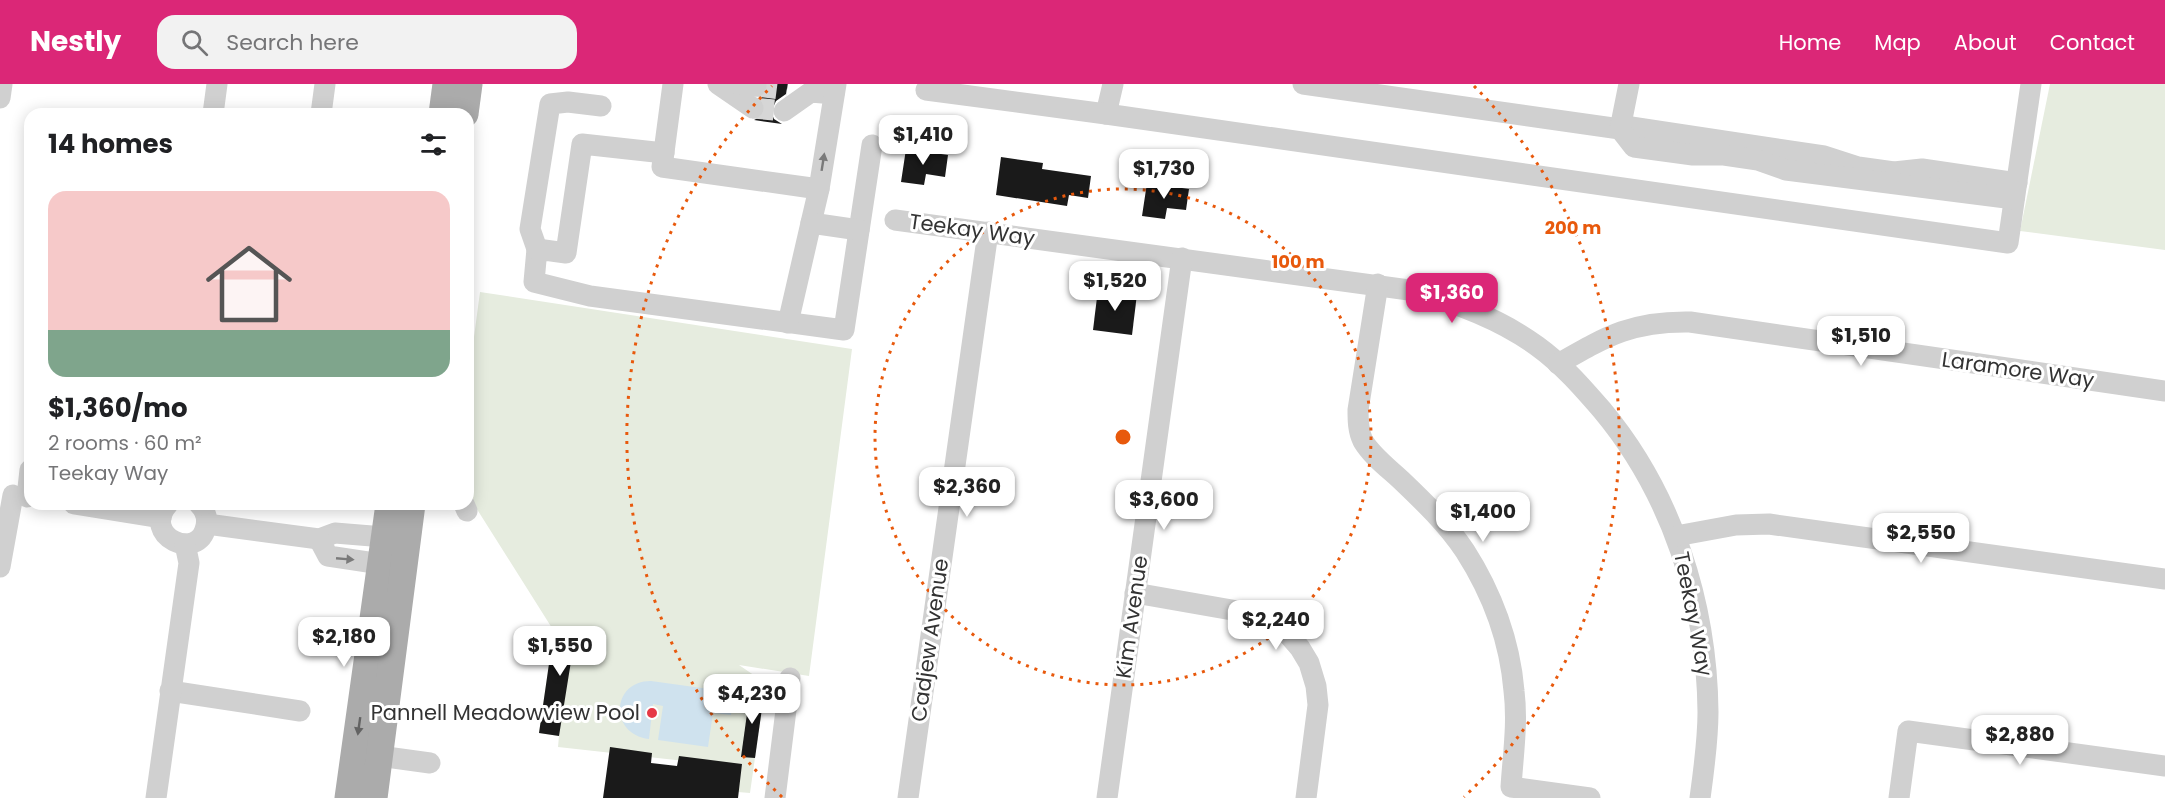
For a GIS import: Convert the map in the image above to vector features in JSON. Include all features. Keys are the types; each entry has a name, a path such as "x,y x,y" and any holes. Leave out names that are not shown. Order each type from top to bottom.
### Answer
{"main road":[{"path":"443,108 446,84"},
{"path":"466,108 469,84"},
{"path":"348,798 388,510"},
{"path":"374,798 411,510"}],"street":[{"path":"0,98 2,84"},
{"path":"214,108 217,84"},
{"path":"322,108 326,84"},
{"path":"673,84 662,167 819,189"},
{"path":"718,84 753,108"},
{"path":"1107,114 1113,84"},
{"path":"1304,84 1620,129 1631,127 1824,156 1858,167 1894,172 1922,169 2015,191"},
{"path":"1620,129 1629,84"},
{"path":"926,90 2008,243 2031,84"},
{"path":"788,323 819,189 835,89 798,92"},
{"path":"601,106 568,102 550,104 530,229 537,249 534,282 590,296 844,330 872,145"},
{"path":"537,249 566,253 582,144 664,153"},
{"name":"Teekay Way","path":"896,220 1378,284 1440,298 1476,312 1538,346 1592,398 1635,454 1658,495 1676,536 1688,571 1702,641 1707,683 1706,755 1700,798"},
{"path":"811,223 859,230"},
{"name":"Cadjew Avenue","path":"908,798 988,232"},
{"name":"Kim Avenue","path":"1107,798 1182,258"},
{"path":"1378,284 1358,410 1358,425 1363,439 1371,452 1446,525 1465,550 1496,611 1506,641 1515,693 1511,787 1590,798"},
{"name":"Laramore Way","path":"1558,364 1604,337 1620,331 1662,322 1690,322 2165,391"},
{"path":"0,567 17,495 24,482"},
{"path":"164,511 161,526 165,535 172,541 185,544 198,540 204,533 207,524 203,510"},
{"path":"207,524 319,539 335,533 384,537"},
{"path":"1676,536 1736,525 1769,524 2165,579"},
{"path":"319,539 328,556 381,564"},
{"path":"156,798 189,563 185,544"},
{"path":"1135,593 1249,613 1271,621 1287,633 1300,648 1309,663 1316,686 1318,705 1306,798"},
{"path":"775,798 790,678"},
{"path":"170,692 300,711"},
{"path":"1899,798 1908,731 2165,766"},
{"path":"379,756 430,763"}],"shaded area":[{"path":"2050,84 2165,84 2165,250 2020,231"},
{"path":"480,292 852,349 809,676 739,665 761,680 764,694 750,793 738,792 739,767 558,747 559,736 539,733 551,650 539,634 557,636 474,505 474,337"}],"water":[{"path":"651,681 716,690 715,701 722,702 723,692 734,693 731,715 713,713 708,747 658,740 663,706 653,704 649,739 636,735 627,728 620,708 622,698 628,689 638,683"}],"building":[{"path":"768,84 788,84 786,94 776,101 771,112 774,119 782,124 754,120 764,115 765,103 761,98 767,93"},
{"path":"906,149 948,155 945,177 926,174 924,185 901,182"},
{"path":"1001,157 1043,163 1042,169 1091,176 1088,198 1069,195 1067,206 996,195"},
{"path":"1147,183 1189,189 1186,210 1167,208 1165,219 1142,216"},
{"path":"1098,289 1137,294 1132,335 1093,330"},
{"path":"539,634 599,642 596,657 572,655 559,736 539,733 551,650 537,648"},
{"path":"750,692 764,694 755,758 741,757"},
{"path":"610,747 652,753 651,763 677,766 679,756 742,764 738,798 603,798"}],"tunnel":[{"path":"756,86 787,90"},
{"path":"753,108 784,111"}],"place":[{"name":"Pannell Meadowview Pool","path":"652,713"}]}
